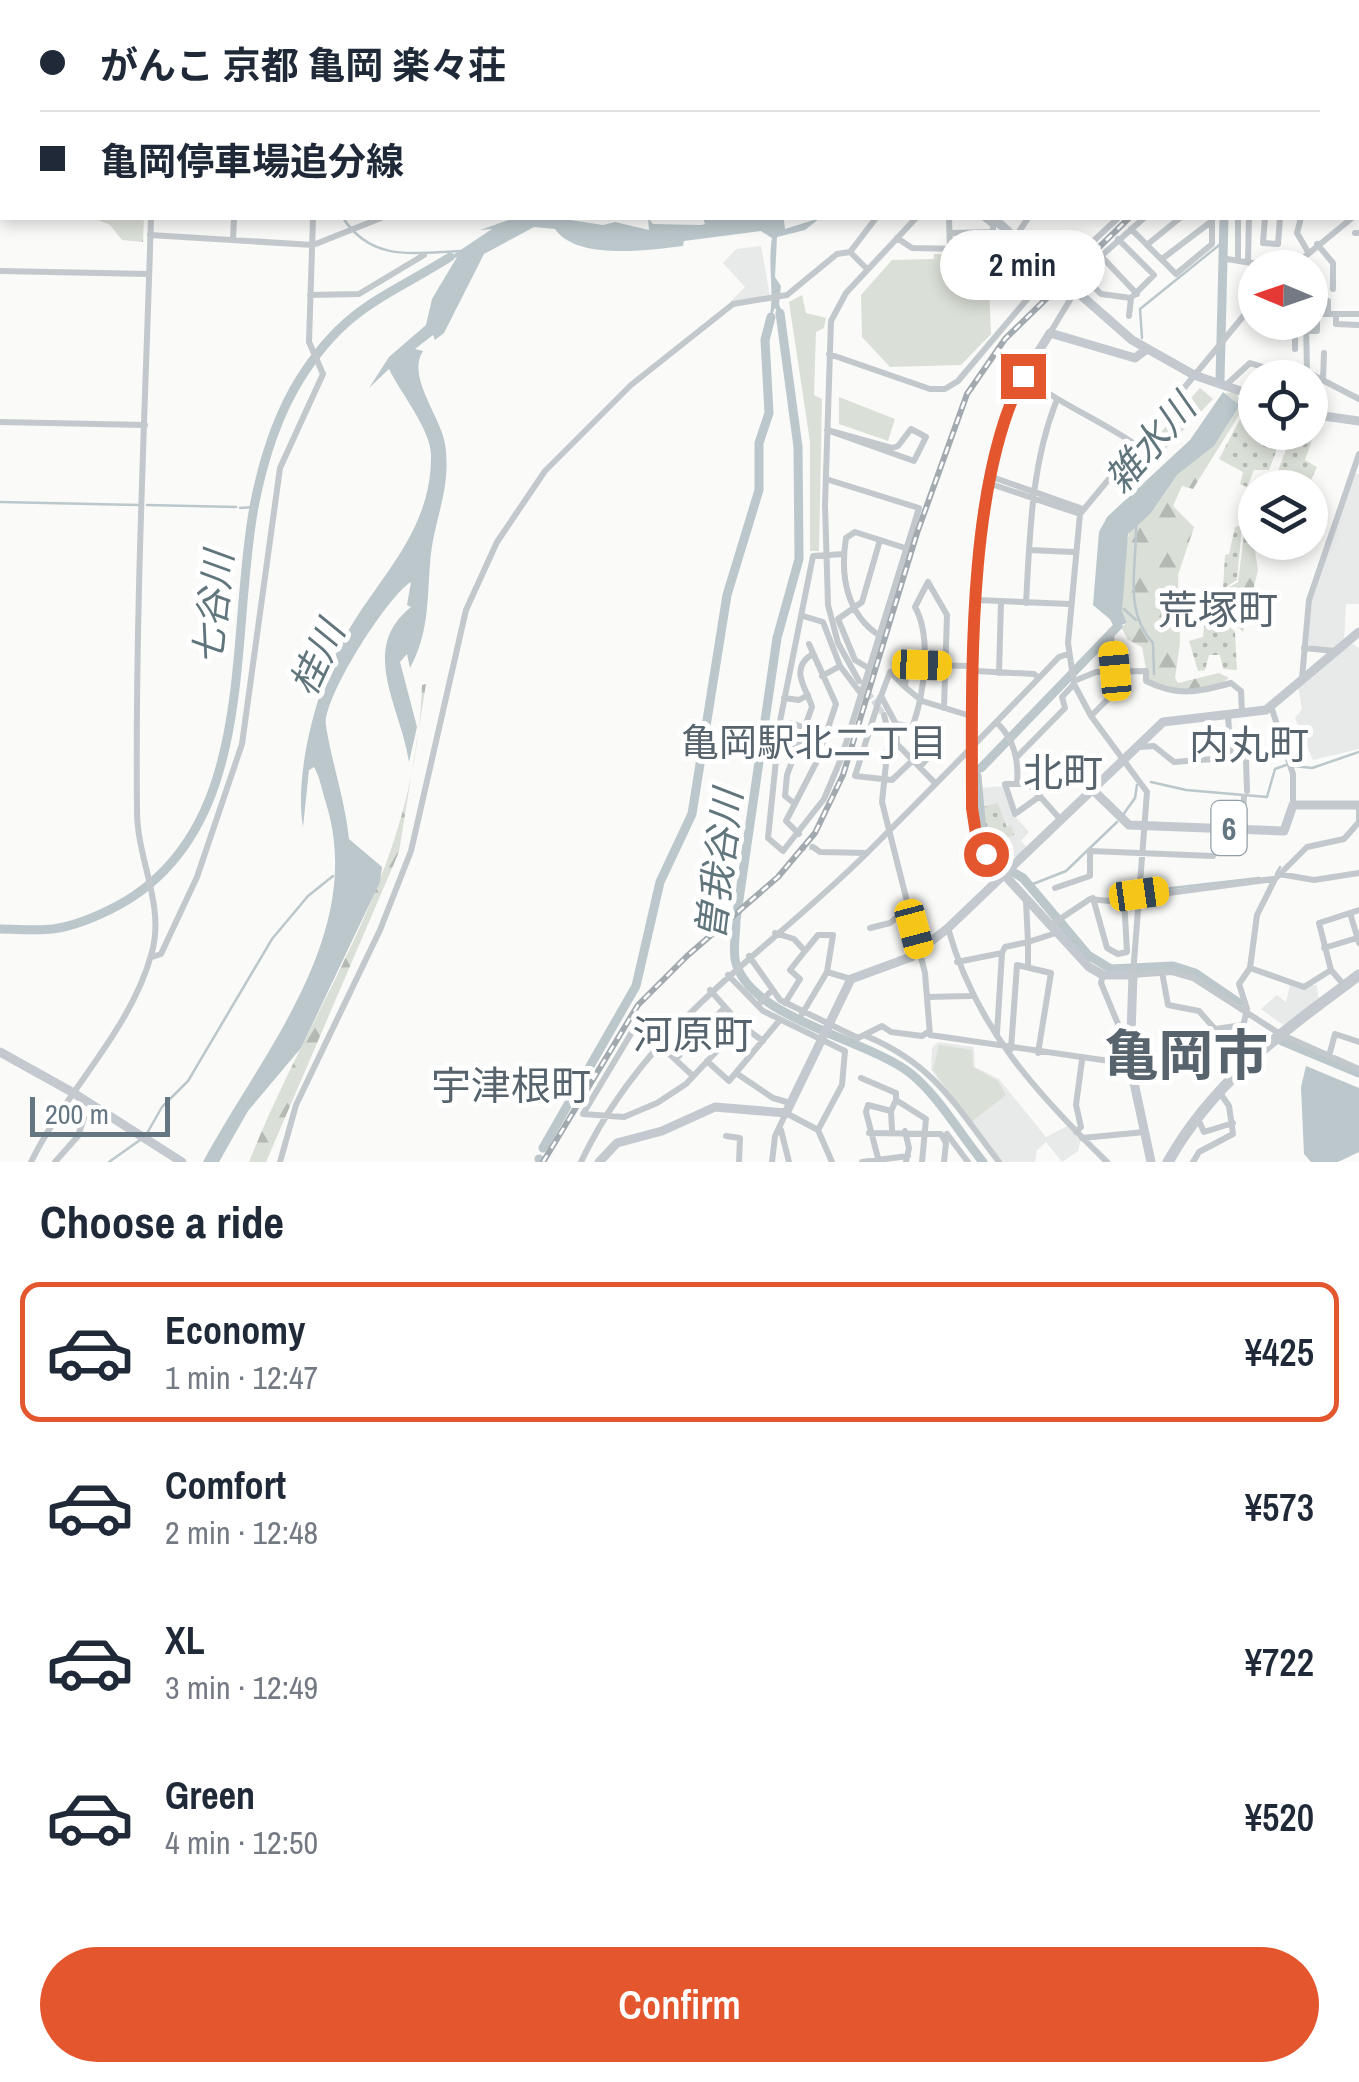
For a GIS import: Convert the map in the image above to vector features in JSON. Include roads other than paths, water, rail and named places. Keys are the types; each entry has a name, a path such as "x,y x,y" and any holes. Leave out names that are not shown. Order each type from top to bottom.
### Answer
{"highway":[{"path":"1168,1162 1197,1116 1232,1076 1280,1034 1353,982"}],"main road":[{"path":"997,220 1093,310 1147,350 1238,390"},
{"path":"1147,350 1136,358 1050,333 1023,376 1005,417 988,480 977,600 972,746 976,834 986,854 1008,872 1027,900 1089,967 1103,975 1134,970 1130,1064 1152,1161"},
{"path":"1328,417 1359,421"},
{"path":"598,1162 617,1143 662,1131 715,1106 789,1108 851,979 920,950 948,928 1167,720 1242,714 1271,706 1359,632"},
{"path":"1093,790 1126,825 1144,826"},
{"name":"6","path":"1144,826 1286,831 1293,805 1359,806"},
{"path":"0,1052 72,1092 182,1162"}],"street":[{"path":"31,1162 72,1092 122,1020 151,957 157,921 137,813 150,220"},
{"path":"233,240 234,220"},
{"path":"151,957 161,954 223,811 254,677 270,520 280,468 322,368 310,345 313,220"},
{"path":"150,235 313,244 376,220"},
{"path":"280,1162 303,1090 380,930 411,851 466,610 497,542 545,471 631,385 734,304 784,296 838,254 850,252 874,220"},
{"path":"860,681 832,624 826,554 829,354 834,310 914,220"},
{"path":"950,220 950,248"},
{"path":"987,220 993,224 993,248"},
{"path":"829,354 930,389 949,388 1034,291 1034,266 996,220"},
{"path":"900,235 908,248 993,248 1012,241 1027,220"},
{"path":"1062,269 1116,220"},
{"path":"1050,333 1072,302 1083,276 1142,220"},
{"path":"1148,244 1178,220"},
{"path":"1162,259 1211,220"},
{"path":"1132,228 1176,274 1212,244 1212,220"},
{"path":"1238,220 1238,250"},
{"path":"1248,250 1249,220"},
{"path":"1265,220 1263,243 1278,244 1280,220"},
{"path":"1300,220 1296,233 1307,250"},
{"path":"1310,250 1348,220"},
{"path":"950,233 993,232"},
{"path":"1118,239 1154,275 1134,296 1130,316"},
{"path":"1012,241 1052,276 1070,262"},
{"path":"1317,244 1333,263 1333,290"},
{"path":"850,252 867,269"},
{"path":"310,295 359,294 424,255"},
{"path":"1101,256 1134,296"},
{"path":"1227,260 1238,260"},
{"path":"0,271 149,274"},
{"path":"1083,276 1101,294 1134,296"},
{"path":"1328,301 1336,324 1359,325"},
{"path":"1328,313 1359,314"},
{"path":"1238,322 1081,511 1073,552 1068,654 1090,716 1146,792 1134,970 1181,973 1204,983 1280,1034 1359,1069"},
{"path":"1295,340 1295,348"},
{"path":"1324,354 1324,360"},
{"path":"1226,386 1238,374"},
{"path":"1023,376 1056,402 1108,426 1136,445"},
{"path":"1340,392 1344,380"},
{"path":"1328,384 1359,399"},
{"path":"1026,603 1033,495 1044,430 1056,402"},
{"path":"0,422 146,424"},
{"path":"911,429 926,437 914,461 827,430 892,448 911,429"},
{"path":"1302,678 1309,600 1359,454"},
{"path":"826,479 918,507 841,759 824,799 799,835 796,846 783,851 768,838 777,744 813,556 844,554"},
{"path":"988,480 1081,511"},
{"path":"880,636 853,608 844,582 846,538 852,532 905,548"},
{"path":"870,669 858,665 838,619 862,602 880,540"},
{"path":"1029,550 1073,552"},
{"path":"913,725 922,701 923,620 916,607 928,582 947,615 944,708"},
{"path":"977,600 1070,604"},
{"path":"999,673 1002,602"},
{"path":"803,616 824,622 840,666 863,696"},
{"path":"1090,716 1114,693 1111,630"},
{"path":"799,835 786,821 820,752 836,704 808,644"},
{"path":"1304,648 1335,651"},
{"path":"581,1162 607,1115 658,1044 710,990 867,853 1048,669 1068,654"},
{"path":"796,804 785,796 812,707 799,677 802,663 811,656"},
{"path":"904,686 906,665 1039,678"},
{"path":"1048,669 1060,665 1073,677"},
{"path":"822,676 840,666"},
{"path":"1016,758 1066,708 1062,697 1073,677 1096,672 1146,671 1146,681 1175,693 1205,692 1231,682 1241,692 1242,714"},
{"path":"912,760 892,780 856,778 854,773 890,672 922,701 974,717"},
{"path":"784,698 799,700 808,696"},
{"path":"881,696 896,724 897,744 935,783"},
{"path":"1271,706 1293,774 1293,805"},
{"path":"884,715 889,735 883,780 888,829 920,950 928,1032 933,1038 1130,1064"},
{"path":"1228,715 1230,760"},
{"path":"996,722 1009,738 1016,758 1017,784"},
{"path":"791,723 826,735"},
{"path":"896,724 934,729 938,735 920,768"},
{"path":"777,744 798,748"},
{"path":"1140,747 1154,746 1174,762 1286,753"},
{"path":"820,752 841,759"},
{"path":"1242,828 1246,759"},
{"path":"1040,796 1015,814 1005,784 1029,784 1040,796 1060,820"},
{"path":"1232,1076 1247,1014 1239,984 1250,968 1256,915 1277,877 1307,847 1344,839 1358,822 1359,806"},
{"path":"813,847 867,853"},
{"path":"1055,888 1090,876 1090,850 1213,856"},
{"path":"996,1034 1005,947 1028,942 1055,929 1073,906 1093,898 1277,877 1314,880 1359,874"},
{"path":"1093,898 1107,948 1118,954 1127,952 1128,943 1124,897"},
{"path":"1027,900 1028,967"},
{"path":"870,928 890,923 908,907"},
{"path":"1353,982 1331,970 1319,923 1359,910"},
{"path":"1324,948 1358,941 1350,913"},
{"path":"948,928 970,996 1042,1098 1106,1162"},
{"path":"775,933 794,939 805,951"},
{"path":"785,1003 800,979 790,970 818,934 833,935 827,972 802,1014"},
{"path":"957,962 1002,953"},
{"path":"750,956 785,1003 829,1027 858,1038 882,1026 891,1032 922,1036 928,1032"},
{"path":"1009,1049 1017,965 1051,973 1038,1053"},
{"path":"1250,968 1304,987 1331,970"},
{"path":"827,972 851,979"},
{"path":"1162,972 1168,1005 1198,1011 1215,1029 1243,1025"},
{"path":"728,975 749,1000 779,1021 845,1051 845,1070 837,1098 818,1130"},
{"path":"1103,975 1102,983 1118,1024"},
{"path":"710,990 741,1024 763,1041"},
{"path":"758,1005 772,990"},
{"path":"927,997 970,996"},
{"path":"676,1059 725,1007"},
{"path":"983,1015 1014,1023"},
{"path":"693,1076 658,1044 641,1017 580,1111 624,1118 658,1102 693,1076 741,1024"},
{"path":"707,1062 729,1081 779,1021"},
{"path":"1329,1056 1335,1034 1359,1042"},
{"path":"866,1036 900,1050 928,1070 1000,1162"},
{"path":"1079,1135 1076,1105 1082,1060"},
{"path":"736,1073 818,1130 832,1162"},
{"path":"862,1078 896,1093 892,1130"},
{"path":"1193,1162 1199,1152 1232,1137 1229,1106 1218,1090"},
{"path":"862,1162 923,1162 923,1114 896,1100"},
{"path":"877,1160 869,1132 868,1105 892,1110"},
{"path":"772,1162 789,1108"},
{"path":"1197,1116 1204,1132 1233,1123"},
{"path":"56,1162 78,1136 84,1118"},
{"path":"780,1129 789,1162"},
{"path":"905,1131 907,1159"},
{"path":"869,1132 941,1134 946,1143 944,1162"},
{"path":"1079,1135 1145,1132"},
{"path":"947,1134 968,1162"},
{"path":"726,1136 740,1138 740,1162"},
{"path":"1089,1162 1098,1154"}],"waterway":[{"path":"345,220 354,232 380,248 410,253 460,251"},
{"name":"雑水川","path":"1220,380 1224,220"},
{"path":"1142,338 1140,309 1223,242"},
{"name":"七谷川","path":"0,929 61,928 110,910 162,873 194,831 216,782 229,729 254,507 284,409 300,379 333,335 367,307 450,257"},
{"name":"曽我谷川","path":"780,313 798,447 799,559 777,638 736,920 735,959 744,979 761,997 784,1012 910,1073 939,1103 983,1162"},
{"path":"543,1148 636,986 660,882 692,814 727,595 759,490 759,443 769,413 765,340 771,317"},
{"path":"0,502 138,505"},
{"path":"147,505 236,507"},
{"path":"240,508 254,507"},
{"path":"1136,525 1135,602 1138,617 1153,643 1154,674"},
{"path":"1124,609 1136,620"},
{"name":"雑水川","path":"981,768 1118,626 1114,617"},
{"path":"1294,766 1312,768 1359,752"},
{"path":"1151,782 1186,790 1267,797 1275,769 1286,765"},
{"name":"雑水川","path":"977,776 983,844 1004,867 1023,878 1088,955 1111,969 1173,966 1195,973 1239,1003"},
{"path":"1123,815 1135,798 1137,785"},
{"path":"1028,886 1066,871 1117,822"},
{"path":"1276,874 1280,867"},
{"path":"146,1135 162,1107 188,1081 272,939 308,896 333,876"},
{"path":"1146,891 1259,878"},
{"name":"雑水川","path":"1282,1041 1359,1073"},
{"path":"109,1162 140,1140"}],"tunnel":[{"path":"863,686 884,715"},
{"path":"800,848 813,847"}],"railway":[{"path":"543,1162 638,1005 687,956 778,877 815,833 843,775 917,533 967,394 1005,339 1127,220"}],"district":[{"name":"荒塚町","path":"1218,609"},
{"name":"亀岡駅北二丁目","path":"814,742"},
{"name":"内丸町","path":"1249,744"},
{"name":"北町","path":"1063,772"},
{"name":"河原町","path":"693,1034"},
{"name":"亀岡市","path":"1186,1055"},
{"name":"宇津根町","path":"511,1085"}],"water label":[{"name":"桂川","path":"317,658"}]}
